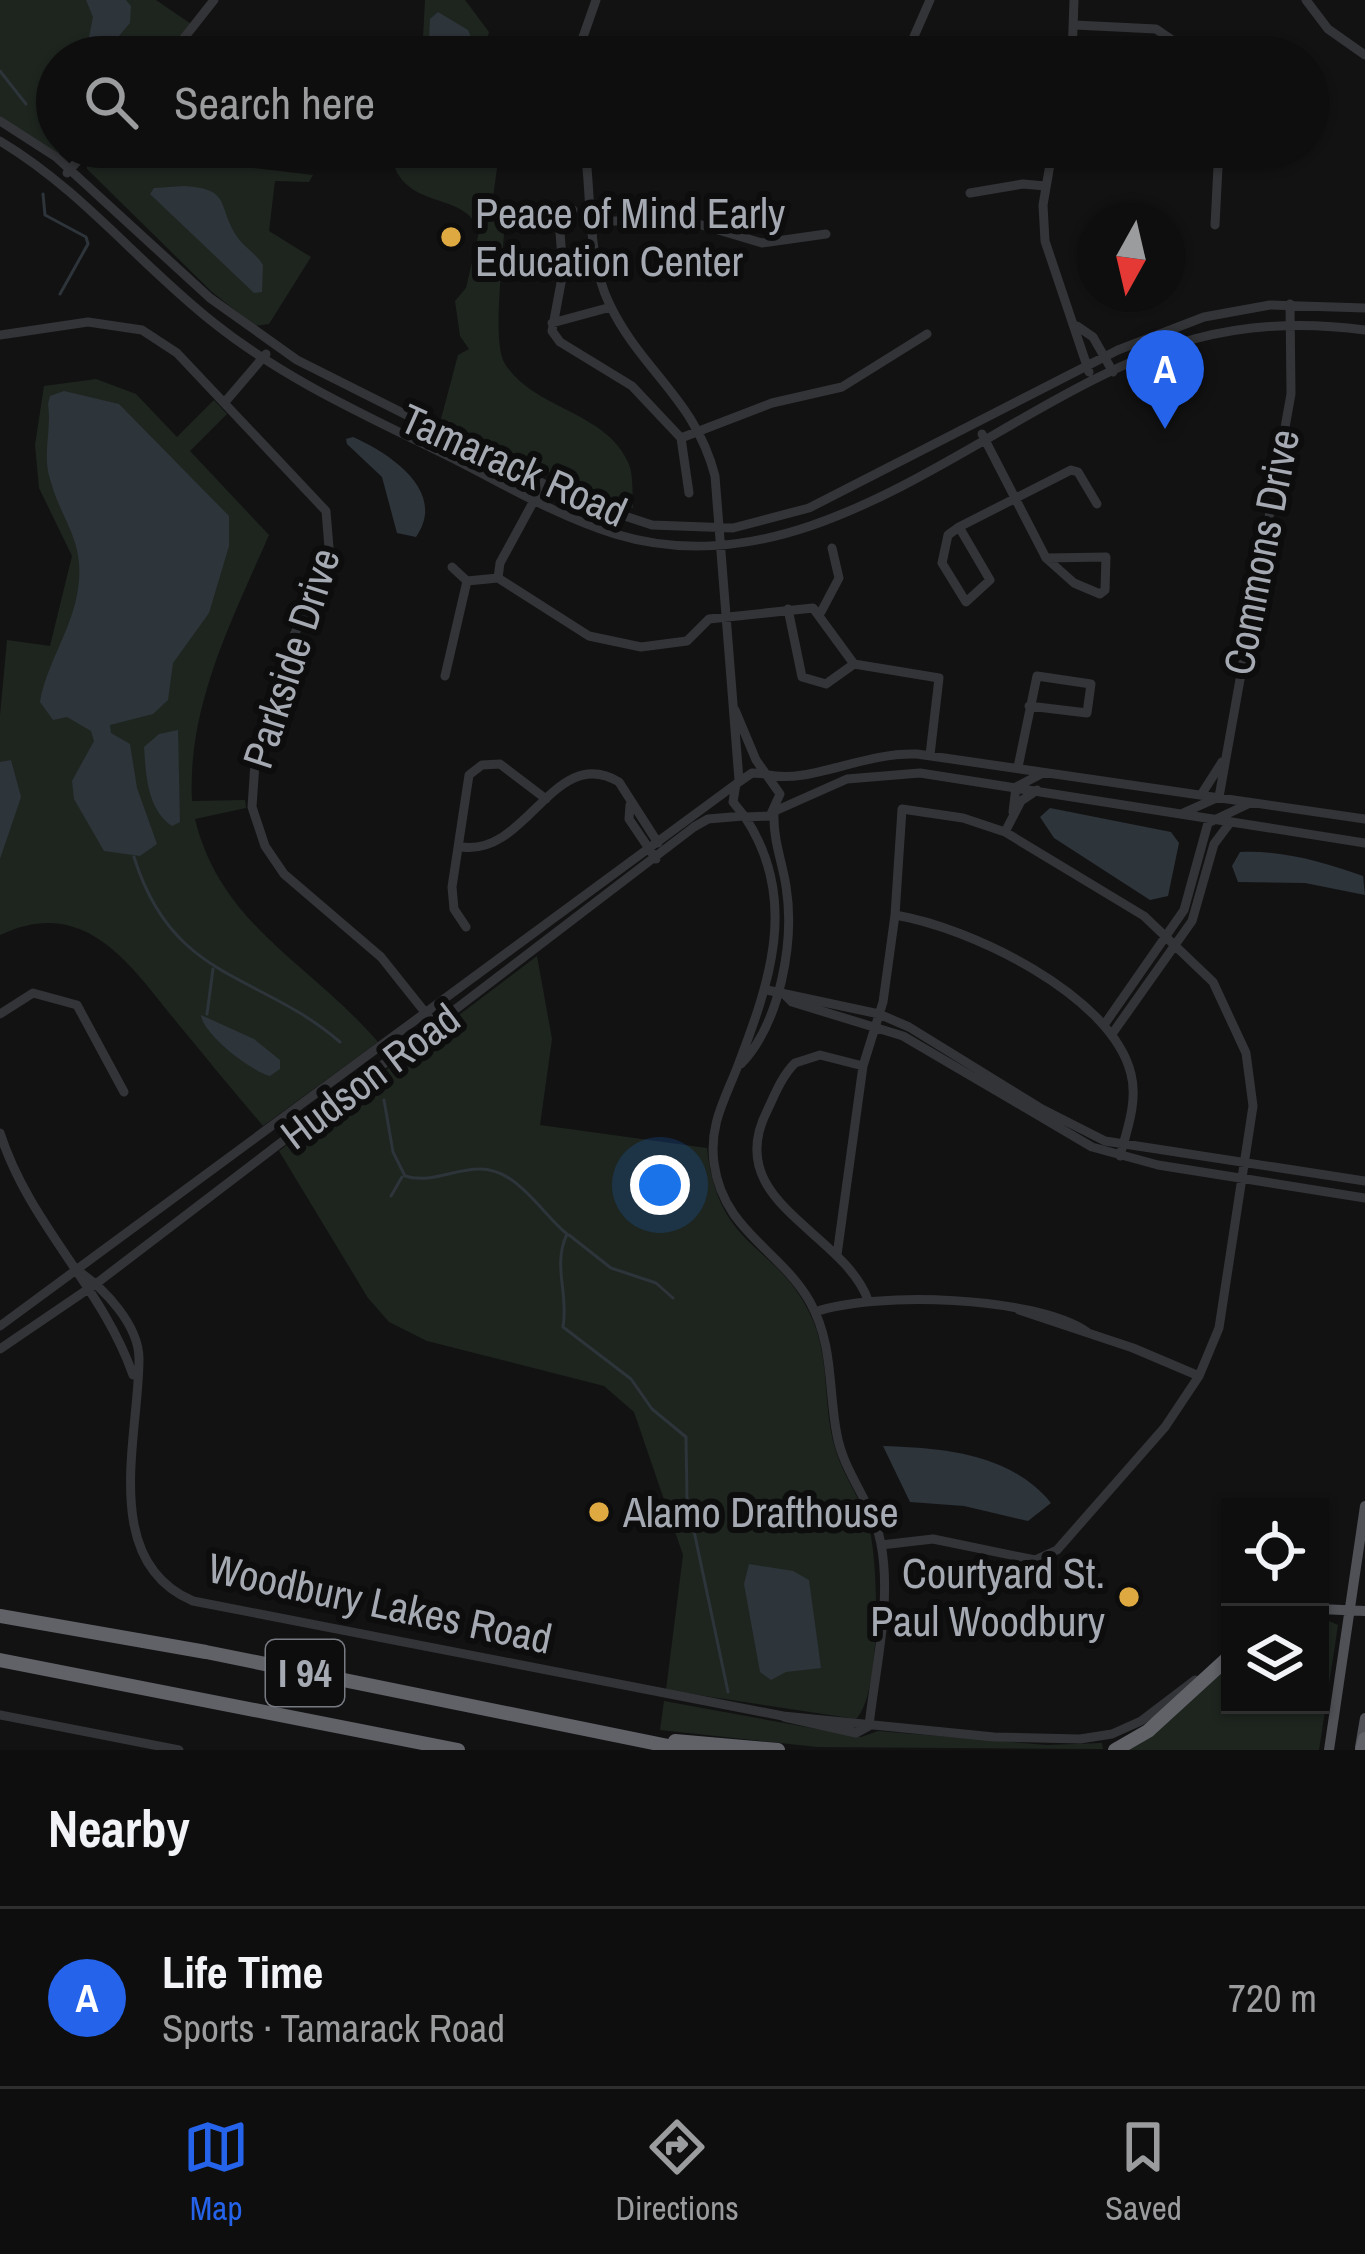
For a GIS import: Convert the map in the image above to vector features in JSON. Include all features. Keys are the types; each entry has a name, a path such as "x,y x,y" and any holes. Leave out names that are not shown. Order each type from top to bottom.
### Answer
{"highway":[{"name":"I 94","path":"0,1616 206,1652 688,1750"},
{"name":"I 94","path":"0,1660 458,1750"},
{"path":"1115,1750 1148,1731 1221,1662"},
{"path":"610,1736 778,1750"},
{"path":"1361,1750 1365,1738"}],"main road":[{"path":"1329,1750 1358,1610 1365,1506"},
{"path":"1361,1750 1365,1718"}],"street":[{"path":"186,36 214,0"},
{"path":"583,36 596,0"},
{"path":"914,36 930,0"},
{"path":"1074,0 1075,36"},
{"path":"1306,0 1328,29 1365,55"},
{"path":"1076,25 1156,29 1166,36"},
{"name":"Tamarack Road","path":"0,121 36,140"},
{"name":"Tamarack Road","path":"0,141 36,165"},
{"name":"Tamarack Road","path":"41,168 198,310 262,359 533,499 631,538 719,546 815,525 1113,372 1190,340 1292,325 1365,330"},
{"path":"588,168 610,307 704,434 716,476 738,782 733,802 769,863 776,892 776,993"},
{"path":"1049,168 1045,242 1094,382"},
{"path":"1215,225 1218,168"},
{"path":"59,182 70,169"},
{"name":"Tamarack Road","path":"70,169 210,298 272,344 543,484 634,521 718,529 809,508 1106,356 1204,317 1290,304 1365,308"},
{"path":"970,193 1022,184 1045,186"},
{"path":"573,210 559,220 563,272 552,323 560,342 632,386 681,438 689,494"},
{"path":"595,222 662,216 762,243 826,234"},
{"name":"Commons Drive","path":"1219,797 1225,784 1224,757 1289,406 1290,304"},
{"path":"552,323 610,307"},
{"name":"Parkside Drive","path":"0,335 88,322 129,326 169,345 316,499 332,536 330,560 296,623 256,748 250,790 258,829 284,874 381,957 436,1026"},
{"path":"1077,326 1093,337 1113,372"},
{"path":"681,438 704,434 759,407 842,387 927,334"},
{"path":"225,403 272,344"},
{"path":"978,424 1046,558 1074,583 1100,594 1106,590 1106,557 1046,558"},
{"path":"959,527 990,580 966,602 940,555 948,535 959,527 1075,469 1097,504"},
{"path":"498,578 500,563 543,484"},
{"path":"821,612 838,578 832,548"},
{"path":"452,567 467,581 498,578 577,630 626,645 675,646 688,640 703,621 723,616 788,609 821,612"},
{"path":"445,676 467,581"},
{"path":"788,609 802,677 826,684 854,664 939,678 930,755"},
{"path":"821,612 854,664"},
{"path":"1018,767 1029,706 1037,676 1091,684 1087,713 1029,706"},
{"path":"732,705 781,794 775,812 788,908 776,993 737,1068 714,1126 720,1190 740,1228 796,1281 815,1312 830,1358 839,1448 881,1546 882,1611 869,1726"},
{"path":"738,782 767,775 794,779 865,757 930,755 1365,819"},
{"path":"1202,794 1214,782 1224,757"},
{"path":"466,927 452,899 464,792 476,769 491,764 507,767 545,799"},
{"path":"984,781 1018,767"},
{"path":"744,817 760,820 818,789 862,776 899,772 1017,786 1365,843"},
{"path":"1005,832 1017,786 1028,777 1051,772"},
{"path":"461,847 476,849 505,839 572,778 597,774 619,782 630,805 629,819 660,855"},
{"name":"Hudson Road","path":"0,1326 738,782"},
{"path":"1013,812 1037,790"},
{"path":"1178,815 1219,797"},
{"path":"1210,821 1256,802"},
{"path":"837,1255 863,1066 879,1014 895,915 902,809 963,818 1005,832 1130,906 1213,982 1246,1053 1253,1106 1219,1328 1199,1376 1165,1427 1057,1550 1035,1560 933,1539 881,1546"},
{"name":"Hudson Road","path":"0,1349 86,1292 708,820 744,817"},
{"path":"1172,940 1191,896 1210,821"},
{"path":"1108,1030 1198,907 1215,841 1229,824"},
{"path":"895,915 937,923 988,946 1053,984 1108,1030 1128,1062 1134,1090 1121,1151"},
{"path":"0,1014 33,993 77,1005 124,1092"},
{"path":"776,993 879,1014 990,1072 1042,1109 1121,1151 1365,1181"},
{"path":"776,993 875,1026 976,1076 1072,1139 1241,1177 1365,1198"},
{"path":"863,1066 820,1055 795,1063 759,1135 760,1169 771,1194 784,1213 861,1279 868,1300"},
{"path":"0,1133 21,1192 114,1329 135,1381"},
{"name":"Woodbury Lakes Road","path":"78,1271 97,1283 135,1341 140,1358 135,1381 135,1534 154,1574 178,1594 208,1605 856,1733 869,1726 1029,1738 1103,1737 1138,1723 1221,1661"},
{"path":"815,1312 868,1300 1018,1310 1199,1376"},
{"path":"0,1715 179,1750"}],"shaded area":[{"path":"0,0 156,0 197,28 189,36 36,36 36,144 0,121"},
{"path":"86,0 126,0 131,6 130,23 119,36 89,36 93,17"},
{"path":"425,0 465,0 489,32 488,36 423,36"},
{"path":"438,12 470,36 429,36 430,19"},
{"path":"254,168 313,175 309,182 275,181 269,231 311,257 269,324 255,326 212,292 87,169"},
{"path":"395,168 497,168 492,204 505,207 499,334 505,364 534,392 587,421 617,445 630,467 633,508 592,494 441,419 458,355 469,349 460,336 455,301 466,288 479,232 460,209 405,183"},
{"path":"184,186 209,191 220,200 236,235 263,265 262,292 254,293 150,194 154,188"},
{"path":"96,379 136,394 177,437 214,400 227,414 190,451 269,535 215,664 192,766 192,801 245,800 246,808 195,819 225,888 247,916 378,1042 263,1126 143,980 104,942 58,923 30,925 0,935 0,715 7,640 50,646 72,556 39,488 35,445 44,386"},
{"path":"64,391 119,404 229,516 229,546 209,613 173,663 168,700 153,714 110,725 111,733 130,744 137,788 157,844 140,856 104,851 74,799 72,781 94,741 91,731 67,717 53,720 40,702 74,609 79,576 76,547 47,460 48,404 50,396"},
{"path":"353,437 383,453 420,489 424,520 416,537 397,533 382,477 347,444 346,439"},
{"path":"178,730 180,822 172,826 153,801 144,747 159,734"},
{"path":"11,760 21,797 0,859 0,762"},
{"path":"1050,808 1171,832 1179,843 1168,896 1150,900 1054,838 1040,817"},
{"path":"1240,852 1303,858 1363,876 1365,895 1305,883 1238,882 1232,866"},
{"path":"537,956 552,1039 540,1125 707,1148 713,1182 735,1227 796,1290 817,1330 835,1448 872,1540 874,1656 864,1705 856,1719 666,1690 683,1555 634,1412 604,1386 427,1341 389,1322 368,1298 279,1151"},
{"path":"201,1015 254,1039 280,1060 280,1069 270,1076 239,1059 210,1032"},
{"path":"883,1446 974,1456 1016,1473 1051,1503 1028,1521 964,1506 910,1502"},
{"path":"749,1564 793,1571 809,1580 821,1668 786,1672 771,1680 760,1672 744,1584"},
{"path":"1329,1621 1338,1625 1329,1684"},
{"path":"1221,1672 1221,1714 1324,1714 1319,1750 1128,1750"},
{"path":"664,1701 861,1737 878,1731 1047,1745 1102,1743 1103,1749 817,1747 660,1730"}],"waterway":[{"path":"0,71 26,104"},
{"path":"43,194 45,215 86,237 88,244 60,294"},
{"path":"134,857 151,898 171,929 195,952 340,1042"},
{"path":"207,1014 213,969"},
{"path":"384,1100 393,1152 405,1176 493,1171 517,1184 567,1234 561,1257 563,1327 631,1379 652,1409 686,1437 687,1498 728,1692"},
{"path":"391,1196 402,1177"},
{"path":"569,1235 611,1268 656,1283 673,1298"}],"place":[{"name":"Peace of Mind Early Education Center","path":"451,237"},
{"name":"Life Time","path":"1165,429"},
{"name":"Alamo Drafthouse","path":"599,1512"},
{"name":"Courtyard St. Paul Woodbury","path":"1129,1597"}]}
